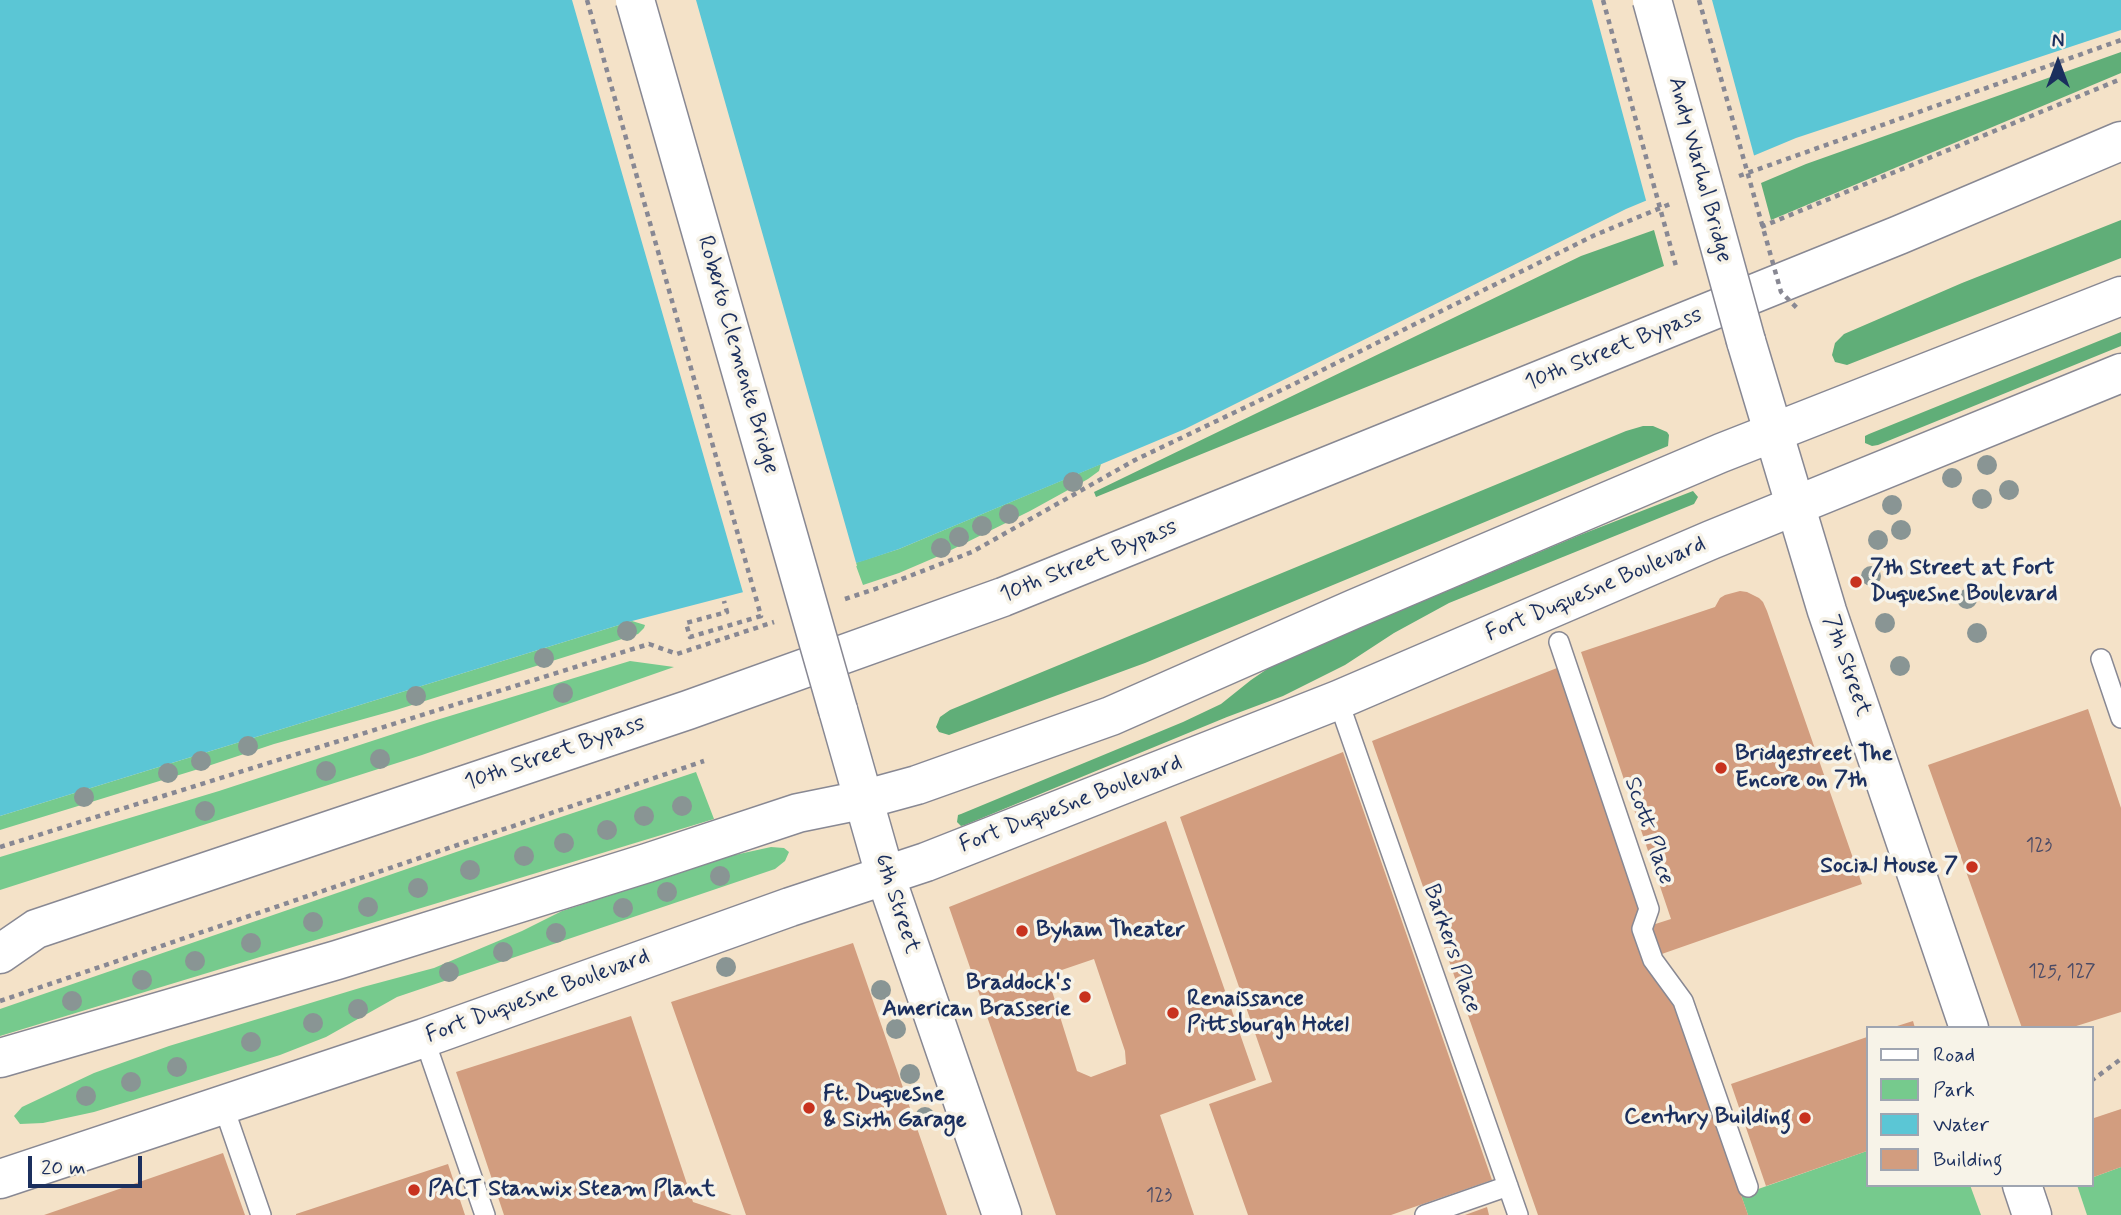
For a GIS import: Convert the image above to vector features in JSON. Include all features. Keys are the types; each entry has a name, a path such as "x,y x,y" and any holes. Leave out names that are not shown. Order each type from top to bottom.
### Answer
{"main road":[{"name":"Roberto Clemente Bridge","path":"635,0 838,710"},
{"name":"Andy Warhol Bridge","path":"1652,0 1746,341"},
{"name":"10th Street Bypass","path":"0,954 18,929 688,710 1003,597 1899,235 2121,141"},
{"path":"0,1058 337,960 798,813 917,785 1111,716 1354,609 1773,433 2121,296"},
{"name":"7th Street","path":"1746,341 1827,611 1968,1026"},
{"name":"Fort Duquesne Boulevard","path":"0,1179 424,1038 790,907 926,862 1338,700 1795,506 2121,373"},
{"name":"6th Street","path":"838,710 885,875 1002,1215"},
{"path":"2023,1187 2032,1215"}],"lane":[{"name":"Scott Place","path":"1559,642 1649,909 1643,929 1653,960 1683,1001 1748,1187"},
{"path":"2101,660 2121,718"},
{"name":"Barkers Place","path":"1338,700 1518,1215"},
{"path":"424,1038 485,1215"},
{"path":"223,1105 261,1215"},
{"path":"1425,1215 1508,1186"}],"path":[{"name":"Roberto Clemente Bridge","path":"587,0 761,616 690,637 686,623 727,612 724,601"},
{"path":"1603,0 1677,270"},
{"path":"1699,0 1780,292 1799,310"},
{"path":"1731,179 2121,40"},
{"path":"1761,227 2121,79"},
{"path":"843,600 972,552 1135,460 1595,235 1682,200"},
{"path":"0,847 649,644 677,654 779,621"},
{"path":"0,1001 704,761"},
{"path":"2093,1080 2121,1059"}],"green space":[{"path":"2121,52 2121,73 1771,220 1761,183 1806,164"},
{"path":"2121,220 2121,258 1847,365 1835,362 1832,355 1835,343 1844,334 1962,283"},
{"path":"1654,230 1664,266 1096,497 1094,492 1581,256"},
{"path":"2121,332 2121,346 1878,445 1865,443 1865,436 1869,434"},
{"path":"1643,426 1653,426 1667,432 1668,446 1145,663 949,735 939,732 936,727 940,717 950,710"},
{"path":"1101,464 1099,471 1088,479 1030,511 941,555 863,585 855,563 899,549"},
{"path":"1693,491 1698,497 1694,504 1449,603 1394,633 1345,665 1283,696 965,825 961,826 957,822 958,815 1221,704 1276,663 1580,535"},
{"path":"632,621 645,625 638,634 0,830 0,816"},
{"path":"630,661 674,667 422,755 0,890 0,857"},
{"path":"696,772 714,819 0,1036 0,1009"},
{"path":"771,847 784,848 789,852 785,861 775,869 397,997 326,1037 280,1055 94,1112 43,1123 20,1124 14,1116 22,1107 94,1073 169,1046 434,968 562,911 730,856"},
{"path":"1866,1151 1866,1187 1971,1187 1981,1215 1748,1215 1741,1195"},
{"path":"2121,1167 2121,1215 2087,1215 2078,1187 2093,1187 2093,1177"}],"water":[{"path":"0,0 2121,0 2121,30 1796,138 1626,209 1185,429 899,549 863,561 632,621 0,816"}],"pier":[{"path":"572,0 696,0 857,566 744,596"},
{"path":"1592,0 1712,0 1755,159 1647,204"}],"building":[{"name":"Bridgestreet The Encore on 7th","path":"1740,591 1759,598 1767,611 1862,884 1656,956 1646,927 1671,919 1581,652 1715,607 1720,598"},
{"path":"1557,668 1748,1215 1538,1215 1372,741"},
{"path":"2088,709 2121,808 2121,1012 2076,1026 2021,1026 1928,765"},
{"path":"1343,752 1492,1180 1391,1215 1248,1215 1209,1104 1272,1082 1180,817"},
{"name":"Renaissance Pittsburgh Hotel","path":"1166,821 1256,1080 1160,1115 1194,1215 1056,1215 949,907","holes":["1094,959 1125,1051 1126,1064 1091,1077 1077,1071 1047,975"]},
{"name":"Ft. Duquesne & Sixth Garage","path":"853,943 947,1215 746,1215 671,1002"},
{"path":"631,1016 693,1202 732,1215 504,1215 456,1072"},
{"path":"1913,1021 1914,1026 1897,1026"},
{"name":"Century Building","path":"1866,1037 1866,1151 1766,1186 1731,1084"},
{"path":"2121,1109 2121,1167 2093,1177 2093,1118"},
{"path":"223,1153 245,1215 44,1215"},
{"name":"PACT Stanwix Steam Plant","path":"448,1164 465,1215 296,1215 296,1214"},
{"path":"1487,1207 1489,1215 1465,1215"}],"place":[{"name":"7th Street at Fort Duquesne Boulevard","path":"1856,582"},
{"name":"Bridgestreet The Encore on 7th","path":"1721,768"},
{"name":"Social House 7","path":"1972,867"},
{"name":"Byham Theater","path":"1022,931"},
{"name":"Braddock's American Brasserie","path":"1085,997"},
{"name":"Renaissance Pittsburgh Hotel","path":"1173,1013"},
{"name":"Ft. Duquesne & Sixth Garage","path":"809,1108"},
{"name":"Century Building","path":"1805,1118"},
{"name":"PACT Stanwix Steam Plant","path":"414,1190"}]}
